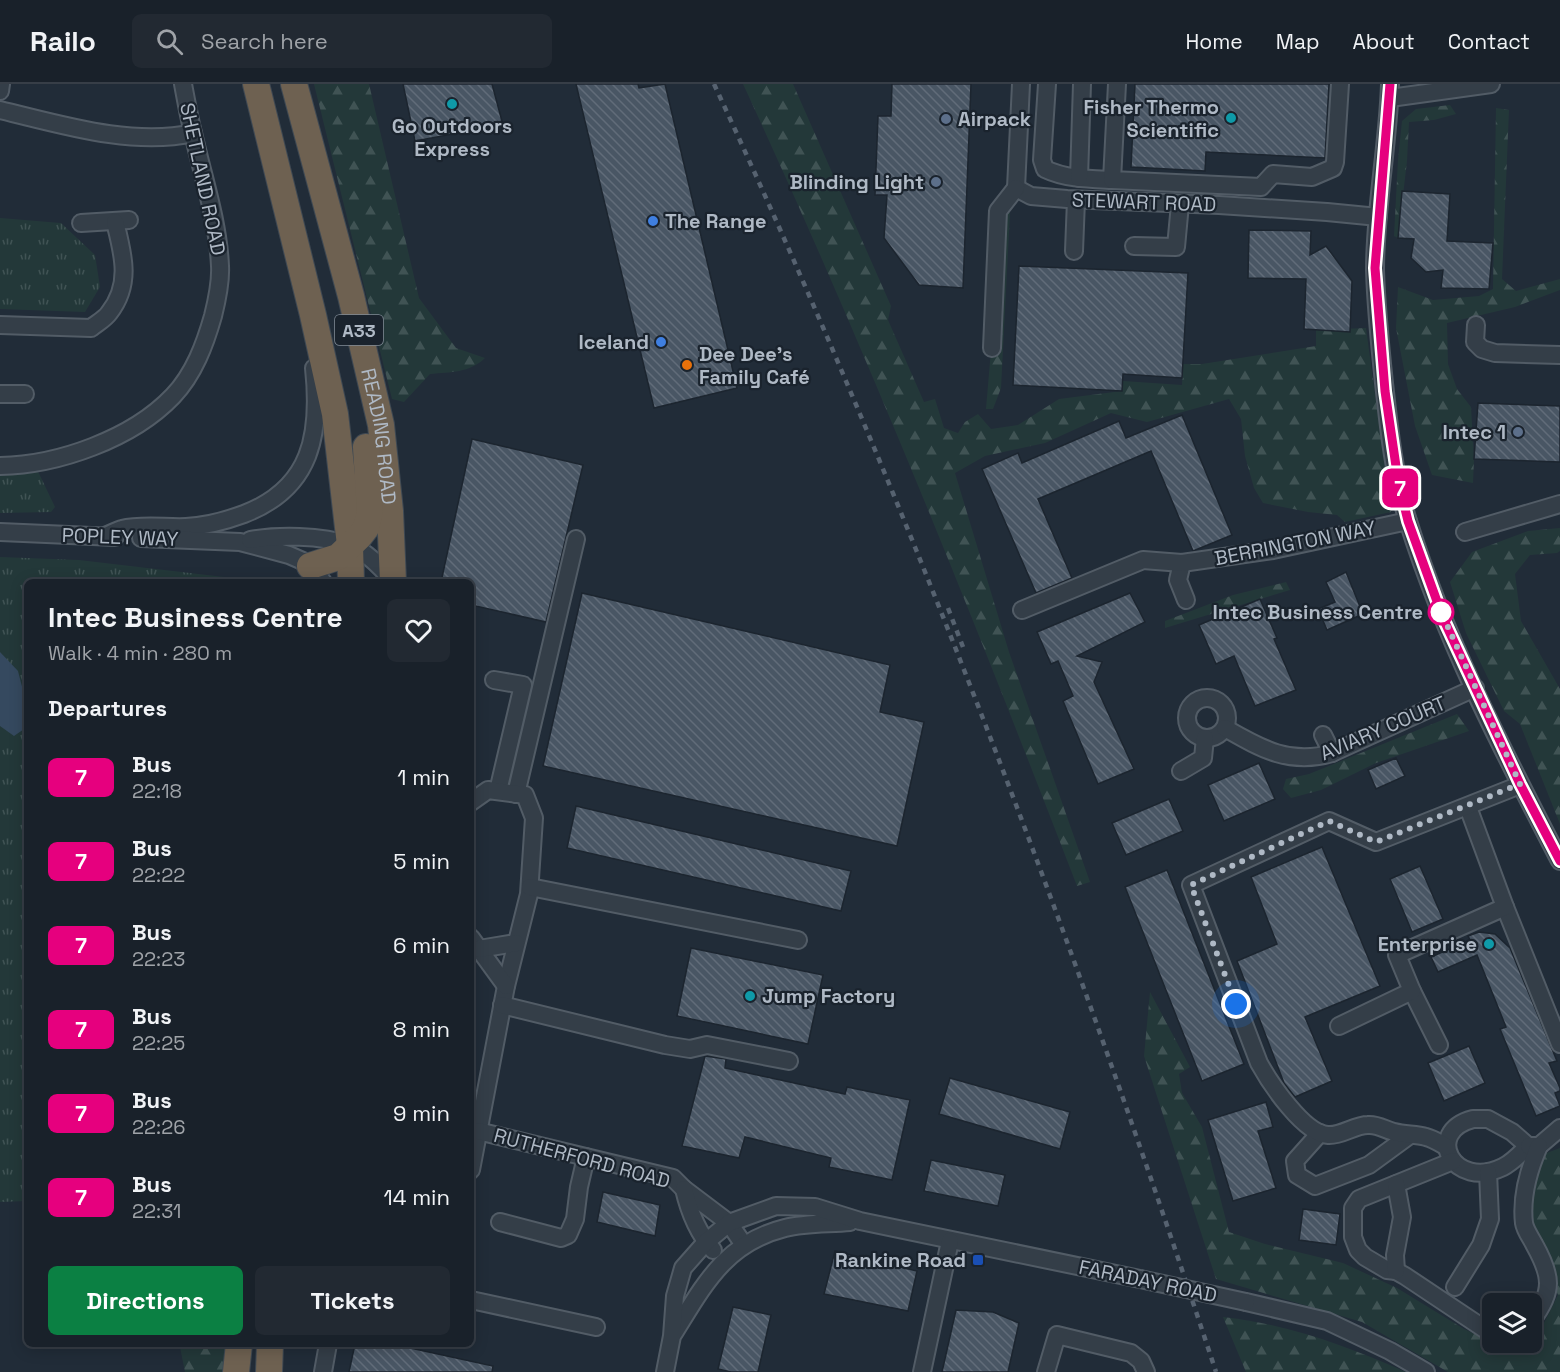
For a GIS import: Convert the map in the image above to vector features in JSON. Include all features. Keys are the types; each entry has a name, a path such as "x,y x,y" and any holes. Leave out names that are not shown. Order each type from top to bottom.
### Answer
{"highway":[{"name":"READING ROAD","path":"256,84 335,414 350,545 351,579"},
{"name":"READING ROAD","path":"294,84 324,188 381,425 390,511 393,579"},
{"name":"A33","path":"316,574 338,557 366,528 370,512 363,415 318,211 324,188"},
{"path":"236,1372 239,1347"},
{"path":"269,1372 270,1347"}],"street":[{"path":"0,91 1,84"},
{"name":"SHETLAND ROAD","path":"0,465 18,465 73,454 121,435 174,396 195,366 212,321 220,267 207,185 183,84"},
{"path":"992,348 998,211 1016,188 1021,84"},
{"path":"1047,84 1042,160 1046,169 1054,174 1078,178 1261,187 1273,174 1312,177 1333,168 1340,84"},
{"path":"1078,178 1082,84"},
{"path":"1112,180 1118,84"},
{"path":"1491,84 1390,91 1375,268 1380,345 1398,480 1408,521 1443,618 1520,784 1560,861"},
{"path":"0,110 91,132 160,136 193,133"},
{"name":"STEWART ROAD","path":"1016,188 1031,196 1076,200 1327,212 1378,217"},
{"path":"1074,251 1076,200"},
{"path":"1134,246 1176,247 1180,204"},
{"path":"0,325 91,328 109,314 124,286 122,221 81,223"},
{"path":"105,536 122,529 187,527 224,521 259,508 280,494 296,478 308,456 315,428 317,396 313,354 313,315"},
{"path":"1476,325 1475,342 1482,350 1495,353 1560,355"},
{"path":"0,394 25,394"},
{"path":"1465,532 1560,504"},
{"name":"BERRINGTON WAY","path":"1022,610 1143,560 1182,563 1273,550 1408,521"},
{"name":"POPLEY WAY","path":"0,532 240,542 289,555 316,574"},
{"name":"POPLEY WAY","path":"240,542 258,538 312,538 350,545 380,566 391,579"},
{"path":"474,800 488,790 516,794 576,540"},
{"path":"1182,563 1178,580 1186,600"},
{"path":"495,680 523,685 498,791"},
{"name":"AVIARY COURT","path":"1225,728 1259,747 1289,757 1315,758 1332,753 1475,688"},
{"path":"1201,699 1212,699 1221,703 1227,715 1225,728 1220,733 1205,738 1190,728 1188,722 1191,706 1201,699"},
{"path":"1323,735 1332,753"},
{"path":"1181,771 1203,758 1205,738"},
{"path":"1520,784 1468,807 1376,842 1329,821 1191,885 1259,1064 1279,1095 1308,1125 1320,1133 1329,1136 1362,1125 1371,1125 1394,1132 1427,1137 1450,1154 1467,1172 1488,1172 1504,1166 1560,1128"},
{"name":"RUTHERFORD ROAD","path":"474,1153 502,1005 530,887 534,818 525,795 516,794"},
{"path":"1468,807 1560,1044"},
{"path":"530,887 798,940"},
{"path":"1439,1045 1397,955 1505,907"},
{"path":"475,944 516,943"},
{"path":"475,944 506,986"},
{"path":"1339,1026 1412,991"},
{"path":"502,1005 665,1045 690,1049 707,1045 789,1061"},
{"path":"1450,1154 1452,1131 1461,1122 1473,1119 1488,1119 1533,1146"},
{"name":"RUTHERFORD ROAD","path":"478,1131 673,1178 729,1223 744,1245"},
{"path":"1320,1133 1295,1161 1297,1175 1315,1186 1369,1165 1410,1135"},
{"path":"1533,1146 1524,1205 1524,1225 1542,1256 1549,1278 1548,1293 1542,1303"},
{"path":"1450,1154 1396,1184 1359,1199 1353,1208 1353,1237 1358,1250 1365,1257 1387,1270 1395,1271 1482,1328"},
{"path":"500,1222 561,1238 568,1235 575,1219 586,1157"},
{"path":"1455,1287 1481,1245 1490,1220 1488,1172"},
{"path":"1395,1271 1395,1255 1402,1217 1396,1184"},
{"name":"RUTHERFORD ROAD","path":"684,1189 688,1207 706,1242 723,1262"},
{"name":"FARADAY ROAD","path":"665,1372 672,1336 675,1296 683,1268 706,1242 729,1223 776,1206 815,1207 860,1221 950,1241 1140,1279 1328,1321 1390,1351 1426,1372"},
{"path":"710,1209 728,1215 748,1216"},
{"path":"683,1268 693,1244 695,1221"},
{"name":"FARADAY ROAD","path":"672,1336 704,1286 723,1262 744,1245 785,1228 860,1221"},
{"path":"922,1372 950,1241"},
{"path":"474,1301 596,1327"},
{"path":"1046,1372 1057,1335 1131,1353 1142,1361 1146,1372"},
{"path":"323,1372 327,1347"}],"green space":[{"path":"314,84 369,84 419,298 456,348 485,358 473,367 430,374 404,402 392,399"},
{"path":"743,84 793,84 891,306 888,320 924,402 935,399 944,428 958,433 965,422 978,414 991,429 1018,425 1059,399 1122,391 1123,381 1182,385 1183,364 1202,364 1316,346 1316,330 1366,328 1391,512 1345,522 1337,515 1263,503 1254,488 1245,456 1241,419 1229,399 1147,422 1111,413 1045,443 985,456 955,473 1009,652 1090,882 1077,886 917,482 832,282"},
{"path":"1450,105 1456,114 1434,120 1409,122 1398,238 1394,236 1402,121 1416,109"},
{"path":"1496,108 1509,110 1502,279 1516,291 1560,279 1560,290 1515,307 1447,323 1448,364 1457,389 1471,407 1473,483 1432,475 1415,426 1396,328 1398,287 1433,300 1479,296 1493,289"},
{"path":"1003,210 1010,213 1001,388 993,409 986,409"},
{"path":"0,218 61,223 95,255 100,287 85,312 0,309"},
{"path":"34,463 55,507 51,512 0,513 0,464"},
{"path":"1560,528 1560,551 1530,555 1515,574 1521,621 1560,689 1560,824 1520,724 1504,711 1466,633 1450,582 1472,552 1528,531"},
{"path":"0,557 79,560 240,579 24,579 24,1201 0,1202"},
{"path":"1286,582 1290,590 1165,628 1165,621 1233,595"},
{"path":"1457,714 1469,731 1376,763 1321,790 1291,798 1283,789 1286,779 1309,774"},
{"path":"1150,992 1190,1067 1179,1074 1182,1093 1202,1127 1229,1232 1265,1244 1343,1263 1397,1288 1464,1329 1482,1337 1482,1353 1542,1353 1542,1325 1558,1295 1520,1193 1528,1160 1560,1148 1560,1372 1448,1372 1362,1322 1216,1279 1144,1056"},
{"path":"1223,1317 1271,1325 1317,1337 1406,1372 1246,1372"},
{"path":"180,1347 228,1347 225,1372 185,1372"}],"water":[{"path":"0,652 18,671 24,694 24,729 14,736 0,726"}],"building":[{"name":"Go Outdoors Express","path":"403,84 492,84 503,125 415,141"},
{"name":"The Range","path":"576,84 638,84 639,88 665,84 737,388 654,408"},
{"path":"892,84 971,84 963,288 919,285 884,238 887,195 875,195 878,116 891,116"},
{"name":"Fisher Thermo Scientific","path":"1135,84 1329,84 1325,158 1206,152 1205,171 1131,167"},
{"path":"1402,191 1450,194 1447,241 1493,243 1489,289 1441,288 1443,270 1426,272 1411,258 1414,239 1398,238"},
{"path":"1249,230 1311,231 1310,255 1326,246 1352,281 1350,332 1304,329 1306,279 1248,278"},
{"path":"1019,266 1188,273 1182,378 1123,374 1122,391 1013,385"},
{"name":"Intec 1","path":"1478,403 1560,406 1560,462 1474,459"},
{"path":"1182,415 1232,535 1193,551 1151,451 1038,499 1072,578 1036,593 982,469 1018,453 1022,463 1119,421 1126,438"},
{"path":"472,439 583,465 546,622 474,606 474,579 442,579"},
{"path":"1346,572 1363,614 1327,630 1318,609 1335,602 1326,582"},
{"path":"582,593 890,665 880,712 924,722 897,846 543,766"},
{"path":"1130,593 1145,622 1077,656 1102,662 1094,682 1134,769 1098,784 1063,701 1073,696 1058,661 1051,664 1037,632"},
{"path":"1260,599 1296,690 1255,706 1234,656 1216,664 1199,625"},
{"path":"1396,758 1405,776 1376,789 1368,770"},
{"path":"1259,763 1275,799 1224,821 1208,785"},
{"path":"1169,799 1183,831 1126,855 1112,823"},
{"path":"576,806 851,871 841,911 567,848"},
{"path":"1322,847 1380,986 1305,1017 1332,1081 1295,1097 1284,1083 1237,961 1277,944 1251,877"},
{"path":"1420,866 1443,919 1412,932 1390,879"},
{"path":"1167,870 1244,1064 1202,1081 1125,887"},
{"path":"1479,932 1495,934 1510,948 1557,1061 1549,1063 1560,1088 1560,1091 1555,1093 1560,1106 1536,1116 1500,1029 1506,1027 1477,955 1438,972 1431,957 1470,940 1468,936"},
{"path":"691,948 823,975 808,1044 677,1016"},
{"path":"1469,1046 1485,1083 1444,1101 1428,1063"},
{"path":"705,1056 726,1059 725,1068 845,1094 847,1087 910,1100 892,1180 829,1167 831,1158 745,1137 739,1158 682,1146"},
{"path":"950,1078 1070,1112 1060,1149 939,1114"},
{"path":"1266,1102 1273,1127 1258,1131 1276,1188 1233,1201 1208,1120"},
{"path":"931,1160 1005,1175 998,1206 924,1191"},
{"path":"603,1192 660,1205 655,1236 597,1222"},
{"path":"1303,1209 1340,1214 1336,1245 1299,1240"},
{"path":"835,1251 917,1271 908,1311 824,1294"},
{"path":"733,1307 771,1315 758,1372 731,1372 718,1369"},
{"path":"956,1310 993,1312 1019,1323 1008,1372 942,1372"},
{"path":"354,1347 406,1347 493,1366 492,1372 349,1372"}],"railway":[{"path":"714,84 854,400 984,720 1104,1045 1216,1372"},
{"path":"948,608 963,647"}],"bus line":[{"name":"7","path":"1390,84 1375,268 1387,410 1398,480 1408,521 1443,618 1520,784 1560,861"}],"place":[{"name":"Go Outdoors Express","path":"452,104"},
{"name":"Fisher Thermo Scientific","path":"1231,118"},
{"name":"Airpack","path":"946,119"},
{"name":"Blinding Light","path":"936,182"},
{"name":"The Range","path":"653,221"},
{"name":"Iceland","path":"661,342"},
{"name":"Dee Dee's Family Café","path":"687,365"},
{"name":"Intec 1","path":"1518,432"},
{"name":"Intec Business Centre","path":"1441,612"},
{"name":"Enterprise","path":"1489,944"},
{"name":"Jump Factory","path":"750,996"},
{"name":"Rankine Road","path":"978,1260"}],"route":[{"path":"1236,1004 1191,885 1329,821 1376,842 1468,807 1520,784 1441,612"}]}
